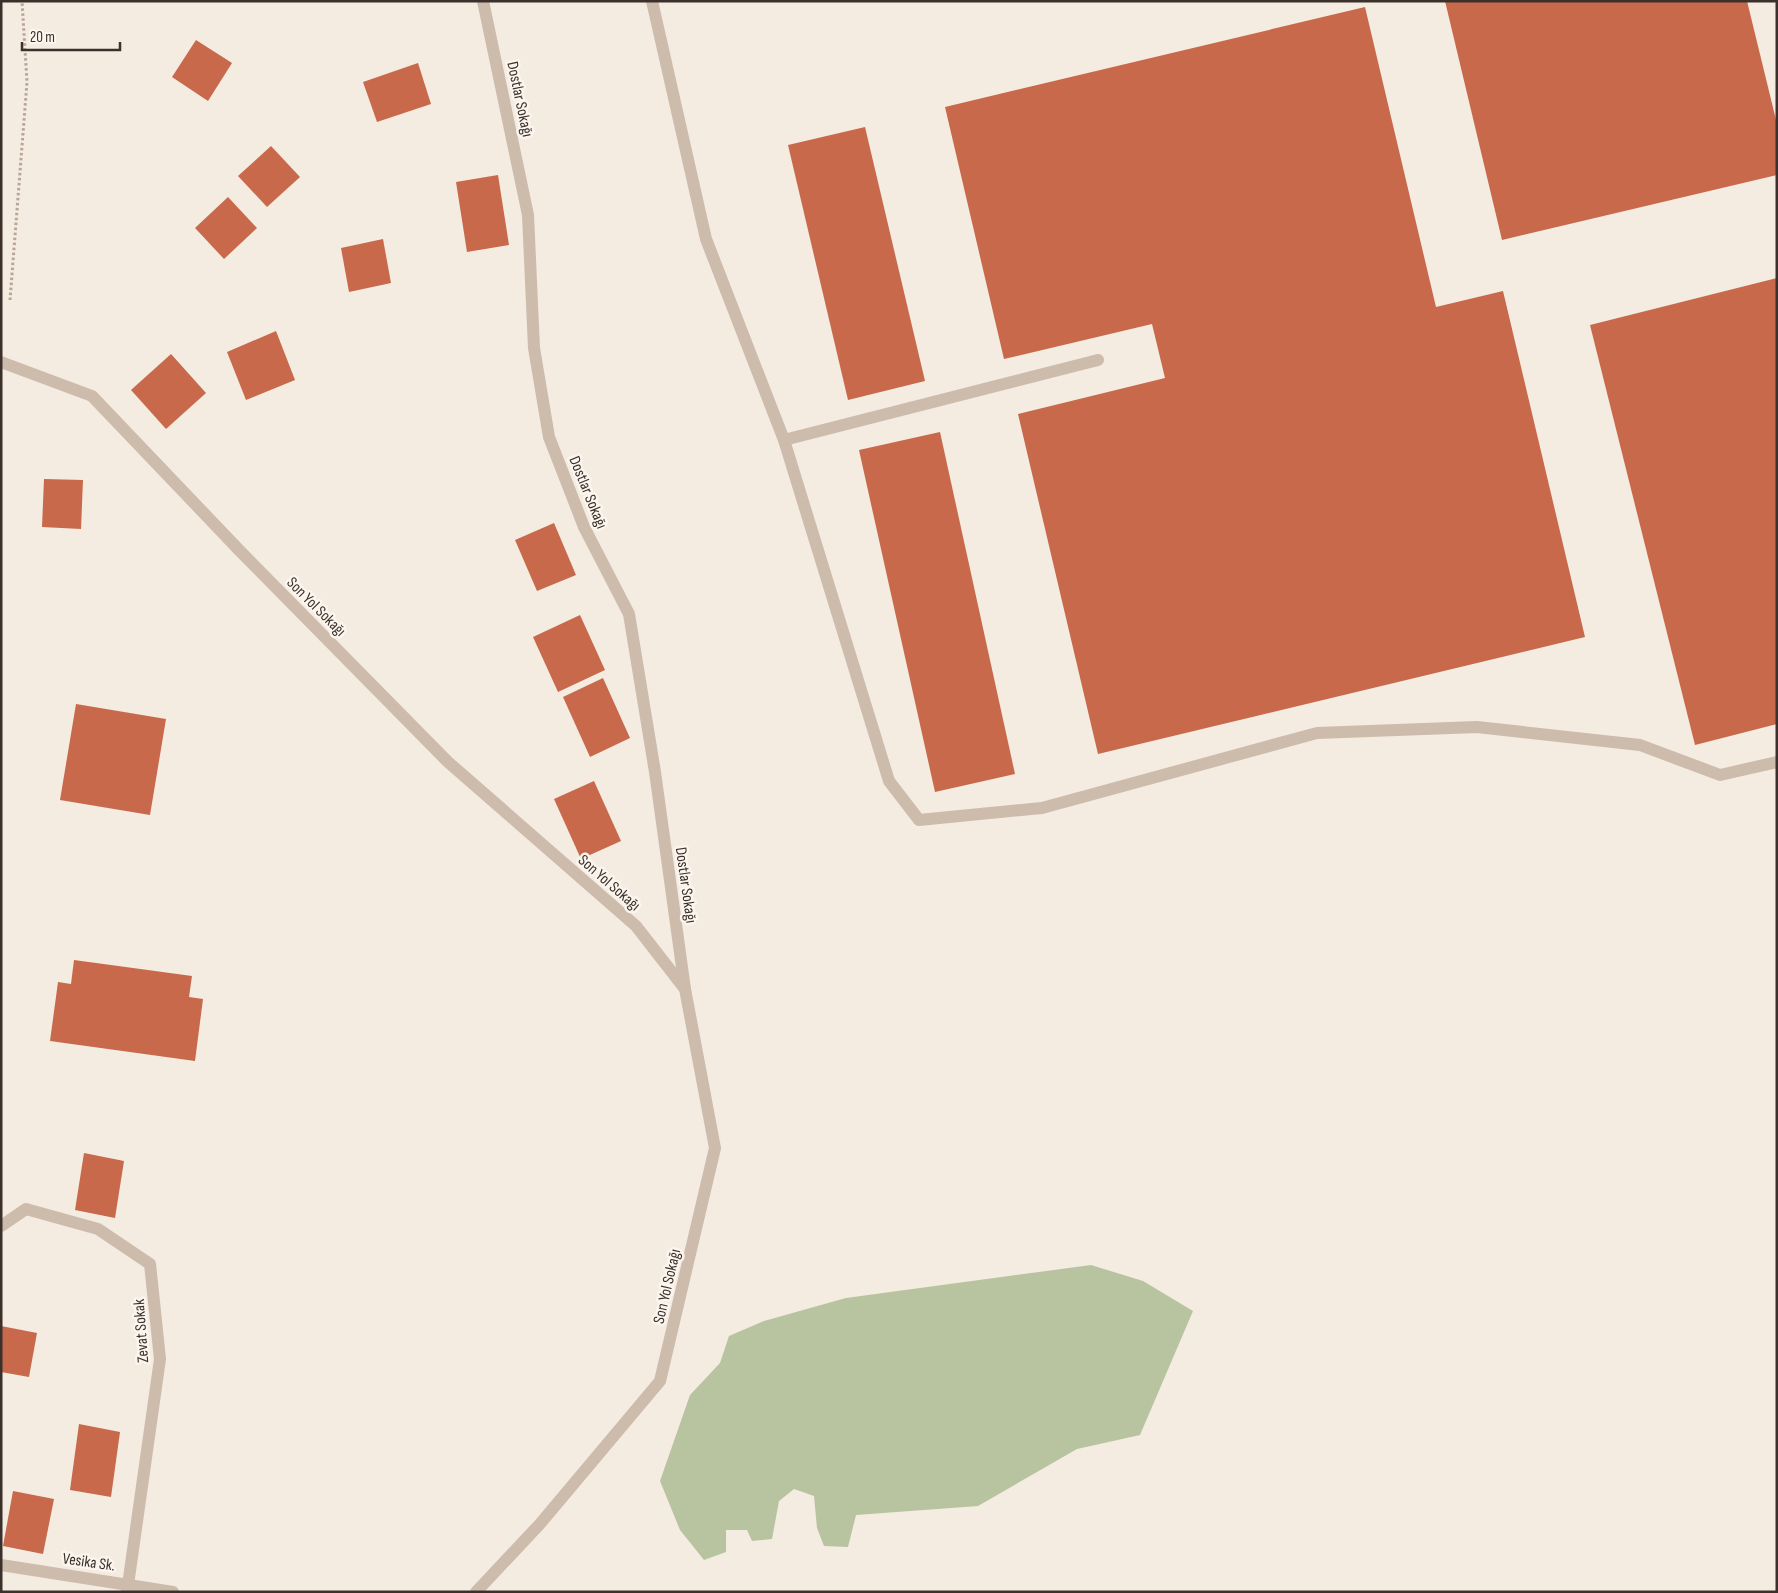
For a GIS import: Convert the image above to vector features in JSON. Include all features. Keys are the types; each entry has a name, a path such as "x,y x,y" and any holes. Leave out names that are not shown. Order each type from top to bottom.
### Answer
{"street":[{"name":"Dostlar Sokağı","path":"483,1 528,215 534,348 549,437 584,528 629,614 655,772 685,989"},
{"path":"652,1 706,239 784,440 889,781 919,820 1042,808 1316,733 1477,726 1640,745 1720,775 1777,762"},
{"path":"784,440 1098,360"},
{"name":"Son Yol Sokağı","path":"1,362 92,396 239,550 448,762 636,926 685,989 714,1148 660,1381 539,1525 476,1592"},
{"name":"Zevat Sokak","path":"1,1226 26,1209 98,1229 150,1264 160,1359 128,1588"},
{"name":"Vesika Sk.","path":"1,1565 128,1588 173,1592"}],"path":[{"path":"10,300 27,82 22,1"}],"green space":[{"path":"1091,1265 1143,1281 1193,1311 1140,1435 1077,1449 978,1506 856,1515 848,1547 824,1546 817,1528 814,1496 794,1489 779,1501 772,1539 752,1541 747,1530 726,1530 726,1552 704,1560 680,1530 660,1481 690,1395 720,1363 729,1336 764,1321 846,1298"}],"building":[{"path":"1445,1 1747,1 1777,124 1777,175 1502,240"},
{"path":"1365,7 1436,307 1503,291 1585,637 1098,754 1018,414 1165,378 1152,324 1004,359 945,107"},
{"path":"196,40 232,63 208,101 172,77"},
{"path":"418,63 431,104 377,122 363,82"},
{"path":"865,127 925,381 848,400 788,145"},
{"path":"271,146 300,177 267,207 238,176"},
{"path":"498,175 509,245 467,252 456,182"},
{"path":"228,197 257,228 224,259 195,228"},
{"path":"383,239 391,283 349,292 341,248"},
{"path":"1777,278 1777,724 1695,745 1590,325"},
{"path":"276,331 295,380 246,400 227,352"},
{"path":"171,354 206,393 166,429 131,390"},
{"path":"940,432 1015,774 935,792 859,450"},
{"path":"44,479 83,480 81,529 42,527"},
{"path":"554,523 576,575 537,591 515,540"},
{"path":"580,615 605,670 558,692 533,637"},
{"path":"603,678 630,738 590,757 563,697"},
{"path":"76,704 166,719 150,815 60,800"},
{"path":"594,781 621,841 581,859 554,799"},
{"path":"74,960 192,976 189,997 203,999 195,1061 50,1041 58,982 71,984"},
{"path":"84,1153 124,1161 115,1218 75,1210"},
{"path":"1,1326 37,1333 29,1377 1,1372"},
{"path":"79,1424 120,1432 111,1497 70,1490"},
{"path":"13,1491 54,1499 43,1554 3,1546"}]}
